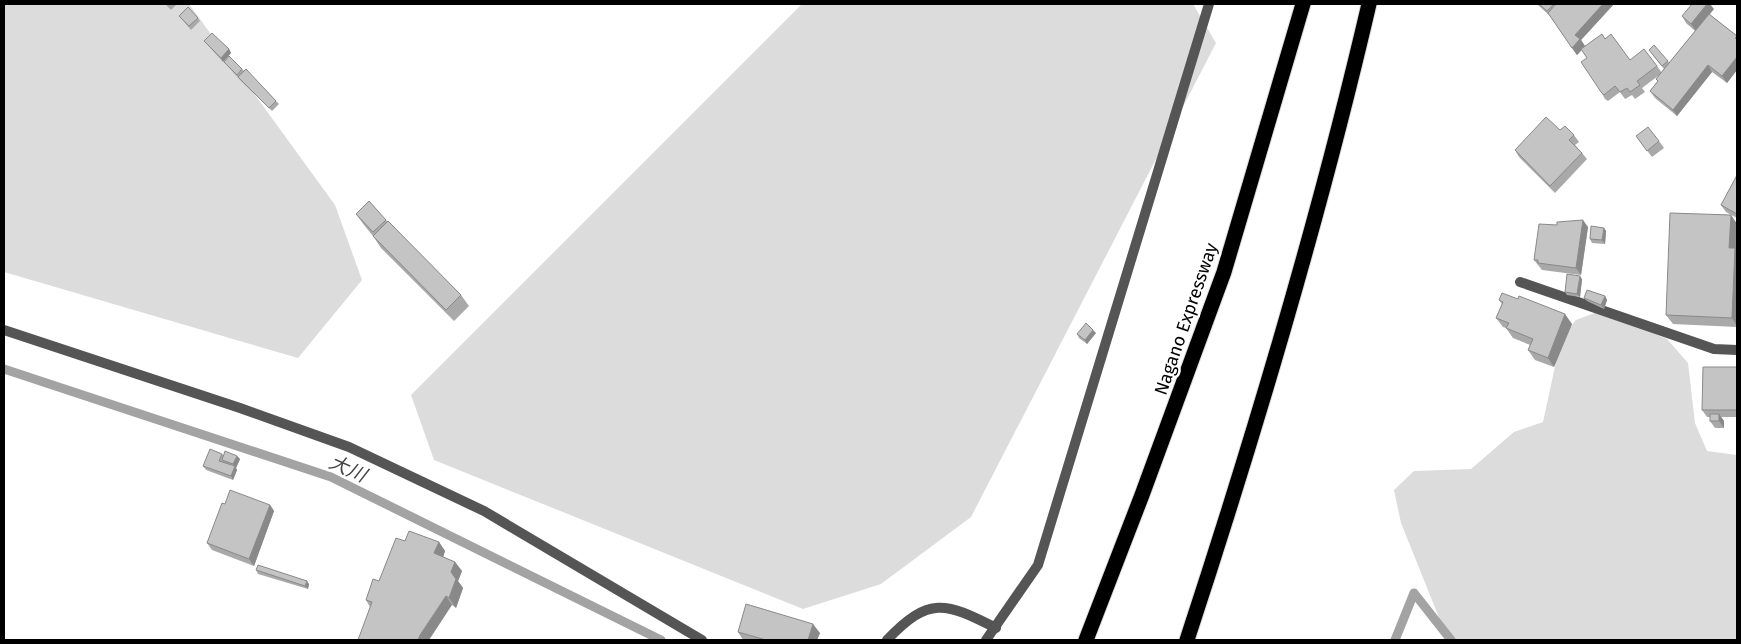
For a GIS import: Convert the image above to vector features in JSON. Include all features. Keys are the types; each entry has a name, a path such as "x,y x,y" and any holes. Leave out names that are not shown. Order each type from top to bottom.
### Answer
{"highway":[{"name":"Nagano Expressway","path":"1086,640 1142,496 1224,272 1303,4"},
{"path":"1187,640 1231,505 1296,287 1348,96 1369,4"}],"street":[{"path":"986,640 1038,565 1209,4"},
{"path":"1520,282 1714,349 1737,350"},
{"path":"4,330 240,408 349,448 484,511 702,640"},
{"path":"887,640 907,619 929,609 946,607 965,612 996,628"}],"shaded area":[{"path":"189,4 335,205 362,280 298,358 4,272 4,5"},
{"path":"802,4 1193,4 1216,43 971,517 881,584 803,609 434,460 411,395"},
{"path":"1600,311 1667,339 1688,363 1695,423 1707,451 1737,455 1737,640 1448,640 1401,523 1394,490 1414,471 1471,469 1514,432 1543,422 1561,339 1576,320"}],"building":[{"path":"1539,4 1554,4 1547,11"},
{"path":"1556,4 1603,4 1575,35 1580,39 1572,48 1548,13"},
{"path":"1692,4 1707,4 1691,24 1682,16"},
{"path":"188,7 198,18 189,26 179,16"},
{"path":"1709,14 1737,36 1735,38 1737,40 1737,57 1722,76 1708,65 1673,110 1650,91 1658,81 1656,79"},
{"path":"212,33 229,49 221,58 204,41"},
{"path":"1602,34 1605,39 1611,34 1630,60 1644,49 1657,66 1637,81 1640,85 1630,92 1627,88 1620,92 1615,86 1604,95 1581,62 1587,58 1581,49"},
{"path":"1654,45 1668,61 1662,66 1649,50"},
{"path":"229,56 242,69 237,75 224,62"},
{"path":"246,69 276,101 269,108 238,77"},
{"path":"1546,117 1560,130 1565,126 1574,135 1569,140 1582,153 1550,186 1515,150"},
{"path":"1648,127 1659,141 1647,151 1636,136"},
{"path":"1737,175 1737,214 1721,205"},
{"path":"369,201 386,220 373,232 356,214"},
{"path":"1670,213 1731,215 1729,248 1735,248 1732,318 1666,315"},
{"path":"1583,220 1576,268 1538,263 1538,260 1534,260 1539,224 1557,225 1557,222"},
{"path":"388,221 461,295 446,310 373,236"},
{"path":"1591,226 1604,228 1602,240 1590,239"},
{"path":"1567,274 1580,276 1577,294 1565,292"},
{"path":"1587,290 1605,296 1601,305 1584,298"},
{"path":"1502,293 1518,299 1519,296 1565,314 1548,358 1528,350 1533,339 1506,328 1509,323 1496,318 1503,302 1499,300"},
{"path":"1086,323 1093,330 1085,340 1077,334"},
{"path":"1703,367 1737,367 1737,410 1702,410"},
{"path":"1710,414 1719,414 1719,421 1710,421"},
{"path":"210,449 222,454 219,461 235,466 231,476 203,466"},
{"path":"225,451 237,456 233,464 222,460"},
{"path":"230,490 270,505 249,559 207,543 222,503 225,504"},
{"path":"409,531 439,542 434,553 455,562 451,572 456,579 449,598 446,596 418,640 358,640 372,602 366,600 373,579 379,581 396,538 405,541"},
{"path":"258,565 307,581 305,586 256,570"},
{"path":"746,604 813,624 808,640 766,640 738,632"}],"waterway":[{"name":"大川","path":"4,369 331,477 661,640"},
{"name":"大川","path":"1395,640 1414,593 1451,640"}]}
